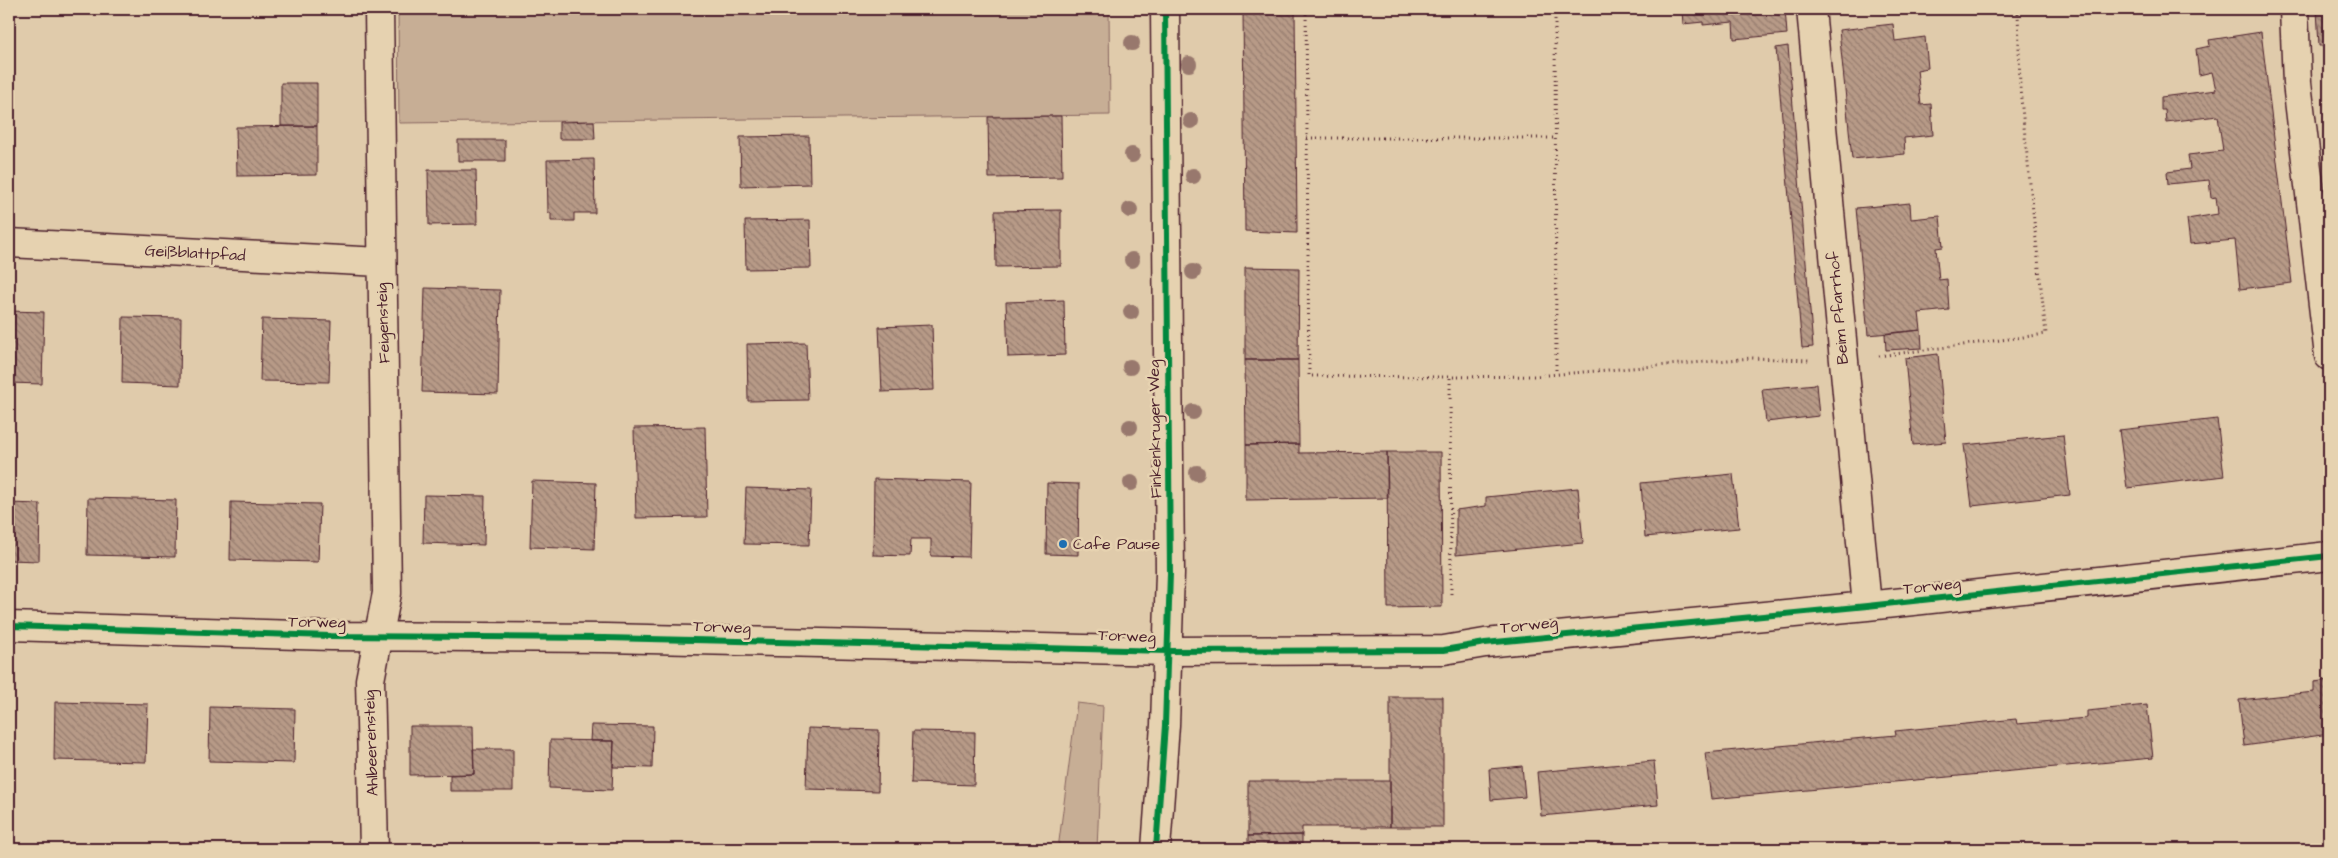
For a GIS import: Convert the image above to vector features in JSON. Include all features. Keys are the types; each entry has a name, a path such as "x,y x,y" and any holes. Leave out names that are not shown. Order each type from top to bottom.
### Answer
{"street":[{"name":"Feigensteig","path":"378,9 387,593 378,637"},
{"name":"Finkenkruger Weg","path":"1156,849 1168,651 1170,573 1165,9"},
{"name":"Beim Pfarrhof","path":"1811,9 1867,606"},
{"path":"2294,9 2297,83 2329,356"},
{"name":"Geißblattpfad","path":"9,243 381,262"},
{"name":"Torweg","path":"9,626 378,637 605,638 1168,651 1444,650 1486,643 1867,606 2329,556"},
{"name":"Ahlbeerensteig","path":"374,849 370,680 378,637"}],"path":[{"path":"1306,9 1308,376 1450,377 1556,374 1752,358 1843,361 2046,334 2020,89 2018,9"},
{"path":"1554,9 1556,374"},
{"path":"1307,138 1555,138"},
{"path":"1450,377 1452,594"}],"shaded area":[{"path":"398,9 1109,9 1110,115 399,123"},
{"path":"1077,703 1103,706 1097,849 1058,849"}],"building":[{"path":"1243,9 1295,9 1297,233 1245,231"},
{"path":"1689,9 1785,9 1787,34 1734,39 1733,22 1703,25 1703,22 1683,24 1682,11"},
{"path":"2317,9 2329,9 2329,46 2319,46"},
{"path":"1893,24 1895,41 1925,37 1928,68 1917,70 1921,105 1931,104 1933,135 1904,138 1905,154 1852,159 1839,30"},
{"path":"2261,32 2292,283 2240,289 2235,240 2190,244 2187,219 2218,214 2216,197 2211,198 2209,180 2168,184 2167,172 2190,169 2188,155 2223,151 2218,116 2166,122 2165,110 2161,110 2161,97 2216,90 2212,72 2199,75 2196,49 2210,46 2209,40"},
{"path":"1788,46 1813,347 1802,348 1776,48"},
{"path":"281,83 317,83 317,126 281,126"},
{"path":"2325,114 2329,114 2329,147"},
{"path":"1061,116 1062,177 989,178 988,117"},
{"path":"594,121 595,139 559,139 559,122"},
{"path":"317,126 317,175 237,176 236,127"},
{"path":"809,136 810,184 741,186 740,137"},
{"path":"458,140 505,140 505,161 458,161"},
{"path":"594,159 595,213 574,213 574,221 551,221 551,213 548,213 547,160"},
{"path":"428,170 476,170 477,224 429,225"},
{"path":"1910,203 1911,219 1940,216 1943,247 1936,248 1939,280 1947,279 1949,310 1919,313 1921,330 1868,335 1856,208"},
{"path":"1061,210 1061,266 996,267 995,211"},
{"path":"810,220 811,268 746,269 745,221"},
{"path":"1245,267 1299,268 1298,360 1245,360"},
{"path":"425,288 500,290 498,394 422,392"},
{"path":"1064,300 1065,355 1008,357 1006,302"},
{"path":"9,311 44,312 42,384 9,383"},
{"path":"123,317 181,318 180,385 122,383"},
{"path":"262,319 331,321 329,382 260,381"},
{"path":"932,325 934,390 882,392 879,327"},
{"path":"1921,330 1922,348 1886,350 1885,334"},
{"path":"806,343 808,400 748,401 747,344"},
{"path":"1938,354 1946,442 1913,445 1905,358"},
{"path":"1245,360 1298,360 1299,444 1246,445"},
{"path":"1816,384 1819,416 1766,422 1762,389"},
{"path":"2217,419 2224,476 2127,488 2119,430"},
{"path":"705,427 707,517 636,518 634,428"},
{"path":"2063,435 2070,495 1972,506 1964,445"},
{"path":"1299,444 1299,453 1387,452 1388,498 1246,500 1246,445"},
{"path":"1387,452 1441,452 1442,607 1388,608"},
{"path":"1733,474 1739,528 1645,537 1641,483"},
{"path":"874,479 971,482 969,557 931,556 931,539 911,539 910,556 873,555"},
{"path":"532,481 596,483 594,549 530,547"},
{"path":"1047,483 1079,484 1078,555 1046,554"},
{"path":"746,488 811,490 809,545 744,544"},
{"path":"1578,488 1583,543 1456,555 1456,510 1486,506 1486,497"},
{"path":"424,495 485,496 484,545 423,543"},
{"path":"88,498 176,500 175,557 87,555"},
{"path":"231,502 320,504 318,562 230,560"},
{"path":"9,503 40,504 39,561 9,560"},
{"path":"2329,680 2329,734 2244,746 2239,700 2314,692 2314,682"},
{"path":"1390,697 1443,697 1443,827 1390,827"},
{"path":"55,702 148,704 146,762 54,760"},
{"path":"2147,705 2153,758 1711,799 1705,753 1896,735 1895,731 2016,719 2017,724 2087,718 2087,711"},
{"path":"210,707 295,709 294,763 209,761"},
{"path":"591,725 653,726 652,768 613,767 614,741 590,741"},
{"path":"410,726 473,726 474,774 410,775"},
{"path":"808,728 879,730 878,791 806,789"},
{"path":"913,731 975,732 974,785 911,783"},
{"path":"550,740 614,741 612,790 549,788"},
{"path":"473,749 513,749 513,791 450,791 450,775 474,774"},
{"path":"1654,761 1658,805 1541,816 1537,772"},
{"path":"1522,766 1525,797 1491,800 1489,769"},
{"path":"1248,781 1390,781 1390,827 1302,827 1302,835 1248,836"},
{"path":"1302,835 1302,849 1248,849 1248,836"}],"cycle path":[{"path":"1156,849 1165,725 1170,573 1165,9"},
{"path":"9,626 331,636 605,638 1168,651 1444,650 1485,643 1867,606 2329,556"}],"place":[{"name":"Cafe Pause","path":"1063,544"}]}
